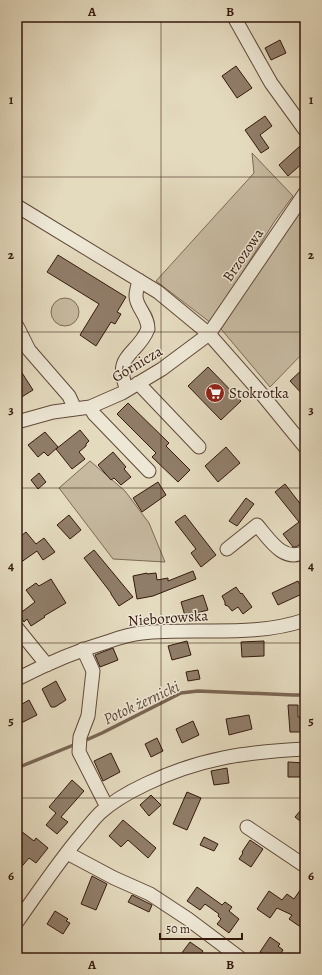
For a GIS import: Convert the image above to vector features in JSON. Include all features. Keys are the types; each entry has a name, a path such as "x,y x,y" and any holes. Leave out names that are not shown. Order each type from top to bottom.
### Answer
{"street":[{"path":"234,17 271,83 305,130"},
{"name":"Brzozowa","path":"209,334 305,193"},
{"path":"17,206 158,292 209,334 260,392 305,447"},
{"path":"139,280 136,301 147,320 148,329 125,360 122,368 122,377 199,447"},
{"path":"17,326 30,350 69,396 75,409"},
{"name":"Górnicza","path":"17,422 53,412 90,407 133,386 162,369 209,334"},
{"path":"90,407 94,414 150,471"},
{"path":"227,549 258,525 275,546 282,552 295,555 305,552"},
{"name":"Nieborowska","path":"17,679 83,649 127,635 194,630 264,630 305,620"},
{"path":"17,628 47,665"},
{"path":"83,649 93,671 88,716 80,737 79,752 107,807"},
{"path":"17,922 87,827 107,807 126,795 172,772 213,759 255,752 305,749"},
{"path":"247,827 305,866"},
{"path":"67,853 114,878 150,894 240,958"}],"path":[{"path":"17,957 20,953 28,958"}],"shaded area":[{"path":"252,153 293,196 274,222 211,323 156,281 254,173"},
{"path":"300,208 305,213 305,351 270,387 221,329"},
{"path":"65,298 75,302 79,312 75,322 65,326 55,322 51,312 55,302"},
{"path":"90,461 125,491 149,523 165,562 113,559 59,488"}],"building":[{"path":"280,40 286,53 271,60 265,48"},
{"path":"236,66 252,88 237,98 222,76"},
{"path":"265,116 272,126 260,135 269,148 261,153 245,130"},
{"path":"300,146 305,151 305,161 288,176 279,165"},
{"path":"58,255 126,297 117,312 121,314 115,324 111,322 96,346 80,335 99,304 47,272"},
{"path":"17,365 33,390 20,398 17,392"},
{"name":"Stokrotka","path":"208,367 241,401 221,420 188,386"},
{"path":"305,367 305,397 290,381"},
{"path":"128,403 169,443 166,446 190,470 178,482 152,457 156,453 117,414"},
{"path":"80,430 89,441 79,452 85,459 72,469 56,449"},
{"path":"45,432 58,447 48,456 44,452 38,457 28,445"},
{"path":"226,447 240,463 218,482 205,466"},
{"path":"113,452 126,467 124,469 131,477 121,485 114,478 111,480 98,465"},
{"path":"39,473 46,482 38,489 31,480"},
{"path":"158,482 166,495 142,512 133,498"},
{"path":"285,484 305,510 305,541 296,547 293,547 283,534 299,522 275,492"},
{"path":"246,498 254,504 237,526 229,521"},
{"path":"69,515 81,530 70,539 57,525"},
{"path":"185,515 216,555 201,567 191,553 196,549 175,522"},
{"path":"26,532 36,544 44,538 55,552 43,560 37,551 17,565 17,539"},
{"path":"94,550 133,597 119,606 84,558"},
{"path":"193,571 196,579 153,596 137,599 133,576 156,573 157,580 168,578 168,581"},
{"path":"51,579 66,603 44,616 45,617 31,626 27,619 24,622 19,614 35,602 26,590 36,583 39,586"},
{"path":"298,581 304,593 278,605 272,593"},
{"path":"236,587 252,607 243,614 238,607 232,611 225,605 222,596"},
{"path":"203,595 208,610 185,616 181,602"},
{"path":"187,641 191,655 172,660 168,646"},
{"path":"264,641 264,656 242,657 241,642"},
{"path":"113,648 118,660 100,667 95,655"},
{"path":"198,670 200,679 188,681 186,672"},
{"path":"56,681 66,700 55,707 51,707 42,689"},
{"path":"29,700 37,715 21,723 20,721 17,723 17,707"},
{"path":"288,705 298,705 298,717 305,717 305,732 290,732"},
{"path":"249,715 252,729 229,735 226,719"},
{"path":"193,721 199,735 182,743 176,729"},
{"path":"157,738 163,751 151,757 145,744"},
{"path":"111,753 120,772 103,781 94,761"},
{"path":"288,762 305,763 305,777 288,777"},
{"path":"227,768 229,783 214,785 211,771"},
{"path":"72,780 84,791 61,817 68,822 57,834 46,825 56,813 49,807"},
{"path":"187,792 201,798 187,830 173,824"},
{"path":"151,795 161,805 149,816 140,805"},
{"path":"305,805 305,825 295,817"},
{"path":"123,820 156,848 148,858 128,840 121,847 109,836"},
{"path":"17,828 34,841 36,838 48,848 36,863 29,858 17,872"},
{"path":"204,837 218,844 214,851 200,845"},
{"path":"250,840 263,849 251,867 239,859"},
{"path":"92,876 107,884 96,910 81,904"},
{"path":"305,883 305,930 289,919 292,915 277,908 270,918 257,909 269,891 282,900 287,894 294,899"},
{"path":"197,887 222,905 225,902 232,907 229,911 239,919 229,933 217,924 221,919 218,916 219,914 205,904 200,910 187,901"},
{"path":"132,895 152,905 149,912 128,902"},
{"path":"55,911 68,919 66,921 70,923 63,934 47,924"},
{"path":"270,937 280,944 278,946 283,950 278,958 269,958 260,952"},
{"path":"190,942 203,951 198,958 178,958"}],"waterway":[{"name":"Potok żernicki","path":"84,741 181,693 198,691 305,695"},
{"name":"Potok żernicki","path":"17,768 76,744"}],"place":[{"name":"Stokrotka","path":"215,393"}]}
